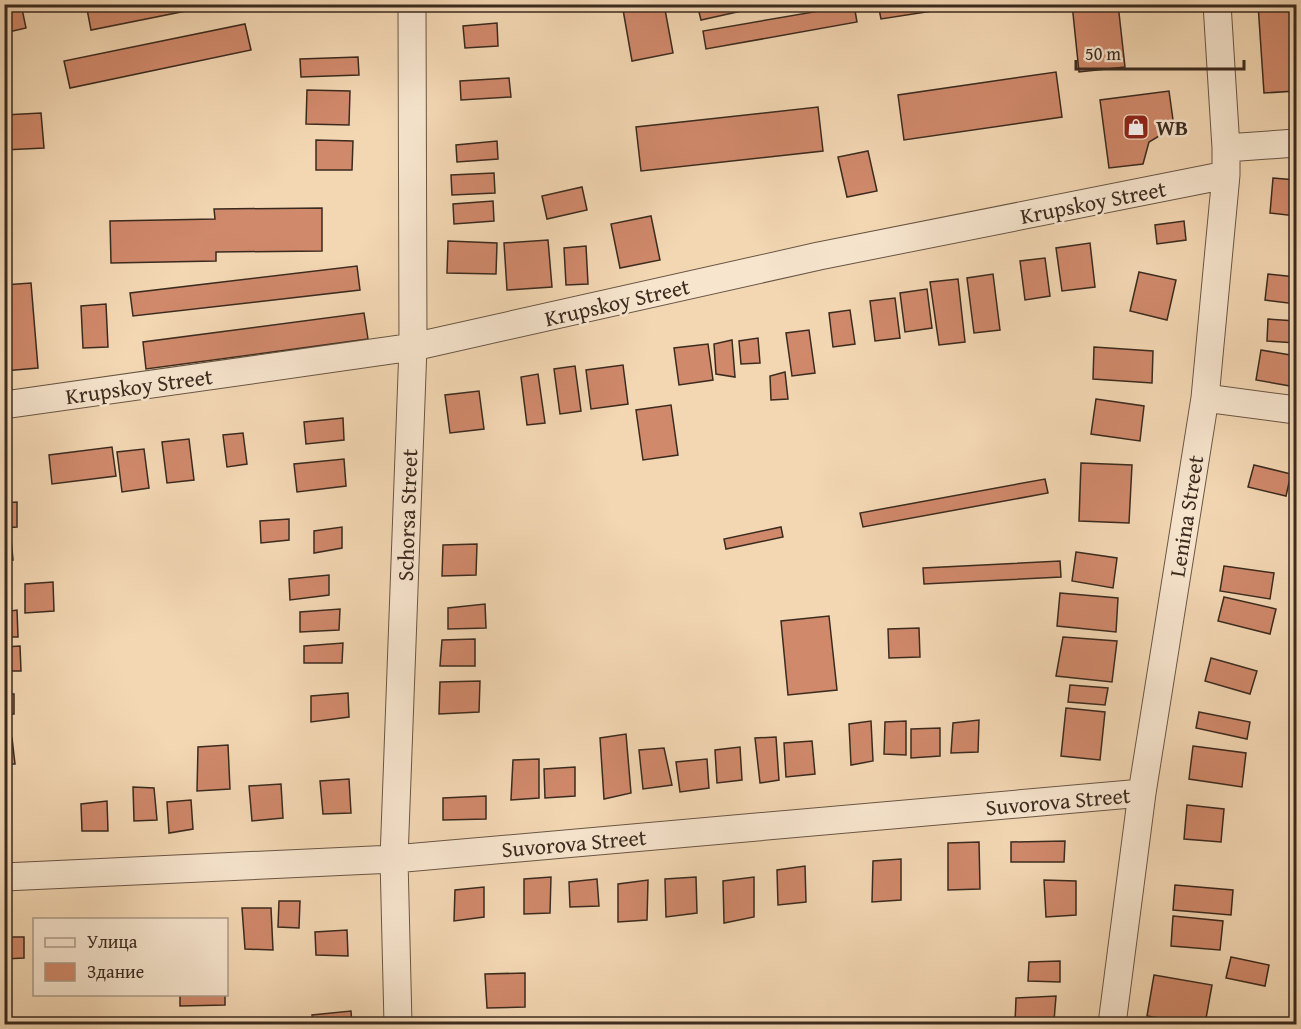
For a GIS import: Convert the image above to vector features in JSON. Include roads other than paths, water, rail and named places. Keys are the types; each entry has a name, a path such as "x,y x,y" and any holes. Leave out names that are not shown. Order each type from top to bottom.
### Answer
{"street":[{"name":"Schorsa Street","path":"398,1024 394,859 413,347 412,4"},
{"name":"Lenina Street","path":"1112,1024 1142,793 1204,398 1226,176 1217,4"},
{"path":"1226,148 1296,143"},
{"name":"Krupskoy Street","path":"4,405 413,347 819,256 1226,176"},
{"path":"1204,398 1296,410"},
{"name":"Suvorova Street","path":"4,877 394,859 1142,793"}],"place":[{"name":"WB","path":"1136,127"}]}
